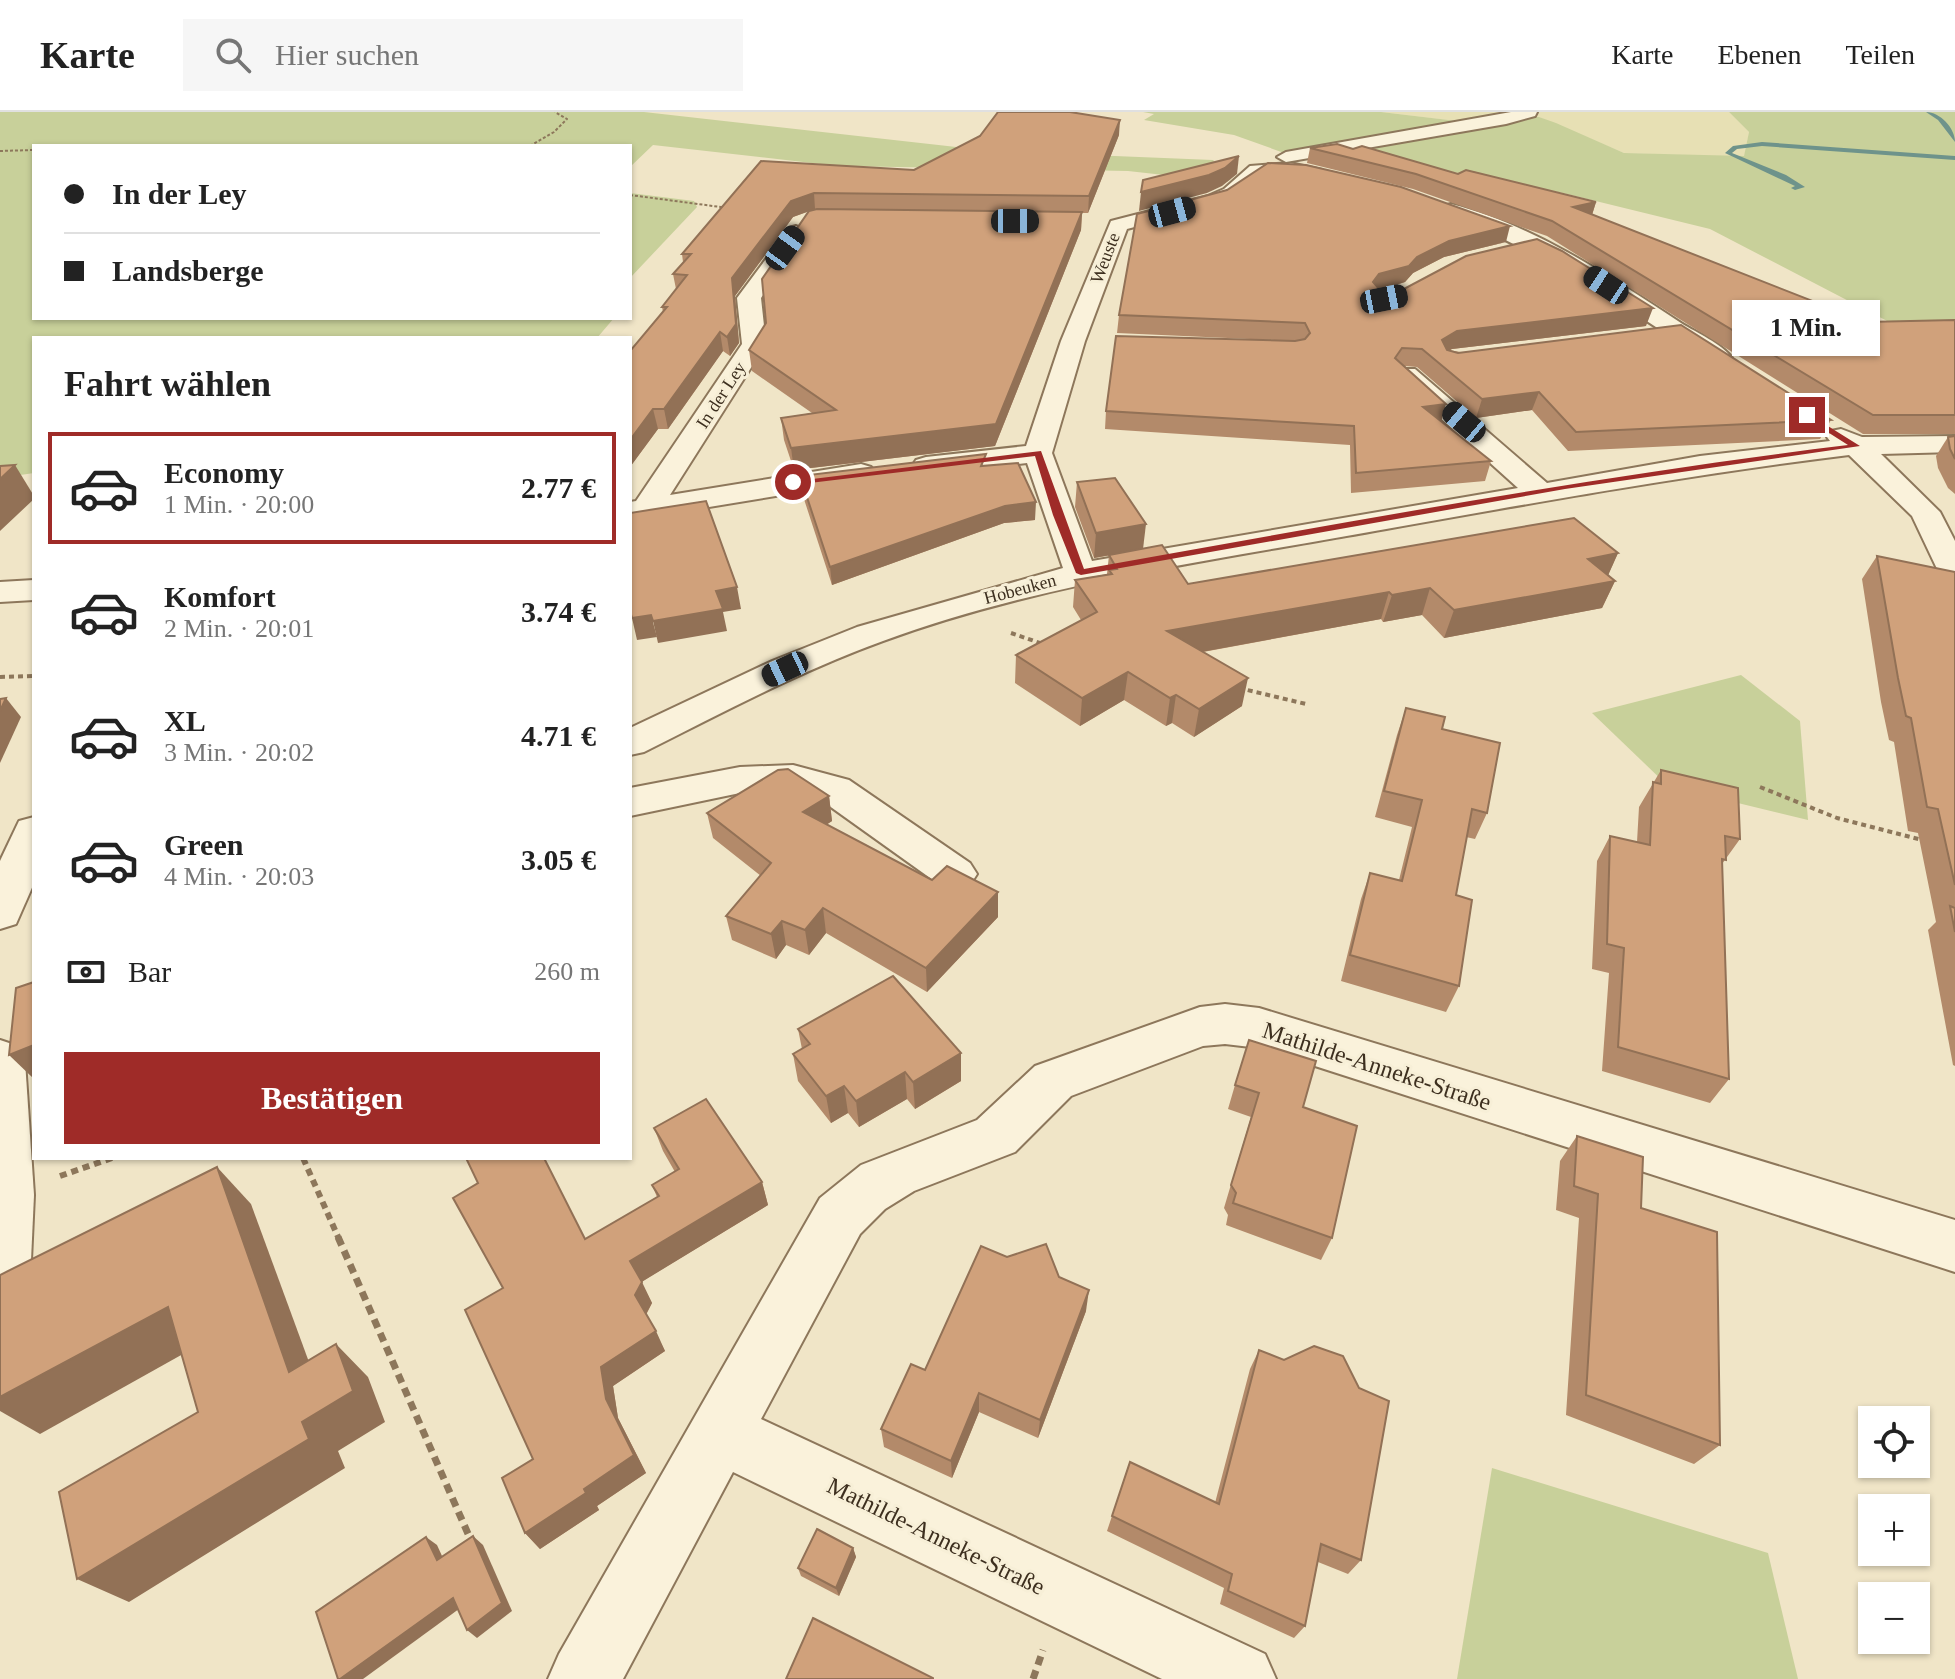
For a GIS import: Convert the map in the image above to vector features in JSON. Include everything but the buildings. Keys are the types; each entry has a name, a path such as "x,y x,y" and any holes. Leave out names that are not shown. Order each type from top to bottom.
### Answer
{"street":[{"name":"Weuste","path":"1271,168 1267,167 1269,163 1287,156 1506,119 1529,112"},
{"name":"Weuste","path":"1038,453 1073,341 1118,225 1215,200 1231,193 1257,170 1271,168"},
{"path":"1271,168 1332,178"},
{"path":"1430,204 1475,218 1537,244 1738,370"},
{"name":"In der Ley","path":"639,508 754,344 749,298 802,223 815,218"},
{"path":"1092,222 1118,225"},
{"path":"1501,251 1537,244"},
{"path":"1649,336 1680,332"},
{"path":"1073,341 1104,343"},
{"path":"1406,374 1539,491"},
{"path":"1817,421 1856,446 1925,512 1955,573"},
{"name":"Hobeuken","path":"632,742 785,669 869,634 947,609 1081,573 1700,465 1856,446 1955,444"},
{"path":"1038,453 1081,573"},
{"name":"In der Ley","path":"639,508 822,477 1038,453"},
{"path":"0,592 32,590"},
{"path":"632,802 740,780 793,778 835,790 955,874"},
{"path":"9,902 32,837"},
{"name":"Mathilde-Anneke-Straße","path":"584,1679 840,1216 857,1195 880,1180 994,1138 1053,1081 1200,1027 1225,1024 1259,1028 1955,1246"},
{"path":"0,1061 7,1195 0,1304"},
{"name":"Mathilde-Anneke-Straße","path":"720,1433 1240,1679"}],"path":[{"path":"533,144 554,132 567,119 555,112"},
{"path":"0,151 32,150"},
{"path":"632,195 815,218"},
{"path":"947,609 1047,646"},
{"path":"0,677 32,676"},
{"path":"1237,687 1306,704"},
{"path":"1760,787 1837,818 1926,841"},
{"path":"304,1160 469,1536"}],"shaded area":[{"path":"1381,112 1729,112 1749,132 1744,157 1624,153 1539,117 1474,123"}],"green space":[{"path":"0,112 644,112 992,151 1213,160 1231,179 1227,182 1128,171 838,166 653,145 632,165 632,144 32,144 32,320 612,320 599,336 32,336 32,473 0,478"},
{"path":"1143,112 1381,112 1474,123 1287,154 1234,135 1144,120 1154,114"},
{"path":"1729,112 1955,112 1955,335 1916,336 1710,229 1563,193 1339,150 1539,117 1624,153 1744,156 1749,132"},
{"path":"632,193 694,201 697,207 632,276"},
{"path":"1741,675 1800,721 1808,820 1668,786 1592,713"},
{"path":"1492,1468 1768,1553 1798,1679 1457,1679"}],"waterway":[{"path":"1929,112 1940,119 1955,140"},
{"path":"1795,188 1802,187 1728,153 1735,147 1762,144 1955,158"}],"route":[{"path":"793,482 1038,453 1081,573 1565,487 1700,465 1856,446 1807,415"}]}
